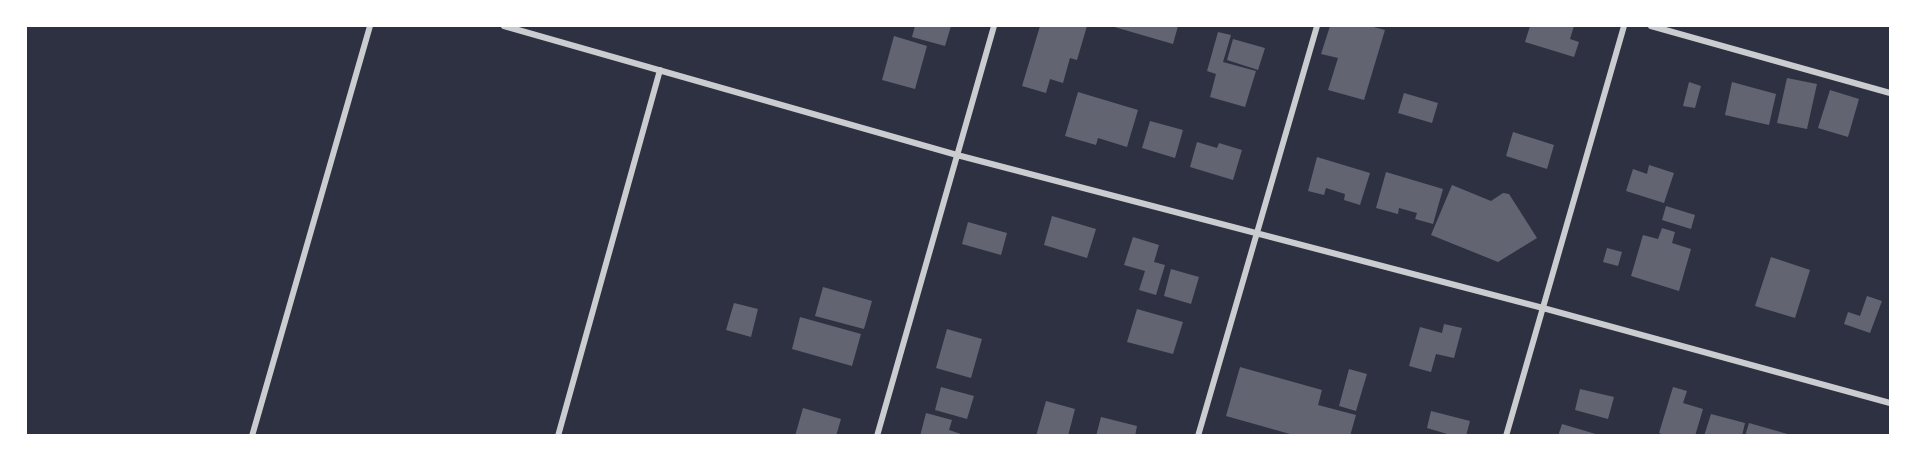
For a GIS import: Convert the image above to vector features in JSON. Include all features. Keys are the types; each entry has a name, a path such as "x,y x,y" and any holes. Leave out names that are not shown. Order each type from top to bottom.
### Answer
{"street":[{"path":"252,435 370,26"},
{"path":"504,26 957,155 1543,308 1890,403"},
{"path":"877,435 994,26"},
{"path":"1198,435 1317,26"},
{"path":"1506,435 1624,26"},
{"path":"1651,26 1890,93"},
{"path":"558,435 660,70"}],"building":[{"path":"915,26 951,26 945,46 912,37"},
{"path":"1040,26 1087,26 1077,60 1070,58 1063,83 1050,79 1046,93 1022,86"},
{"path":"1111,26 1178,26 1173,44"},
{"path":"1330,26 1370,26 1385,30 1364,100 1328,90 1338,58 1321,54"},
{"path":"1530,26 1574,26 1570,39 1579,42 1574,57 1525,42"},
{"path":"1218,32 1231,35 1223,62 1256,71 1245,107 1210,97 1216,74 1207,71"},
{"path":"894,36 927,46 915,89 882,80"},
{"path":"1233,39 1265,48 1258,70 1227,60"},
{"path":"1787,78 1817,84 1807,129 1777,123"},
{"path":"1689,82 1701,86 1695,108 1683,106"},
{"path":"1732,82 1776,94 1769,125 1725,115"},
{"path":"1830,90 1859,99 1848,137 1818,128"},
{"path":"1078,92 1138,110 1127,147 1098,138 1096,145 1065,136"},
{"path":"1404,93 1438,103 1432,123 1398,113"},
{"path":"1150,121 1183,130 1175,158 1142,148"},
{"path":"1513,132 1554,145 1547,169 1506,156"},
{"path":"1197,142 1217,148 1219,143 1242,150 1233,180 1190,167"},
{"path":"1317,157 1370,173 1360,205 1344,200 1345,194 1326,188 1324,195 1308,191"},
{"path":"1649,165 1674,173 1664,203 1626,191 1633,169 1647,174"},
{"path":"1386,172 1443,189 1433,224 1415,219 1417,213 1399,208 1398,214 1376,208"},
{"path":"1452,185 1491,201 1503,193 1509,194 1537,238 1498,262 1431,235"},
{"path":"1666,206 1695,215 1691,229 1662,220"},
{"path":"1052,216 1096,229 1087,258 1044,245"},
{"path":"968,222 1007,233 1001,255 962,244"},
{"path":"1662,228 1675,232 1672,243 1691,249 1679,291 1631,276 1643,235 1658,239"},
{"path":"1133,237 1159,245 1154,262 1165,265 1156,295 1139,290 1145,271 1124,265"},
{"path":"1607,248 1622,252 1618,266 1603,262"},
{"path":"1771,257 1810,270 1795,318 1755,306"},
{"path":"1171,269 1199,277 1191,304 1164,296"},
{"path":"823,287 872,301 864,329 815,316"},
{"path":"1867,296 1882,301 1870,333 1844,324 1848,312 1860,316"},
{"path":"734,303 758,309 751,337 726,330"},
{"path":"1137,309 1183,322 1173,354 1127,342"},
{"path":"800,317 861,334 852,366 792,349"},
{"path":"1444,324 1462,328 1454,358 1436,354 1431,372 1409,366 1420,327 1442,333"},
{"path":"947,329 982,339 971,378 936,368"},
{"path":"1240,367 1322,390 1318,405 1356,415 1350,436 1297,436 1226,416"},
{"path":"1349,369 1367,374 1356,411 1339,406"},
{"path":"941,387 974,396 967,419 935,410"},
{"path":"1673,387 1687,391 1683,403 1703,409 1695,436 1667,436 1659,433"},
{"path":"1580,389 1614,397 1608,419 1575,410"},
{"path":"1046,401 1075,409 1068,436 1036,436"},
{"path":"803,408 841,419 836,436 795,436"},
{"path":"1431,411 1470,421 1466,436 1454,436 1427,428"},
{"path":"926,413 952,420 949,430 967,436 920,436"},
{"path":"1711,414 1745,423 1742,436 1704,436"},
{"path":"1101,417 1137,426 1135,436 1096,436"},
{"path":"1749,423 1791,435 1791,436 1745,436"},
{"path":"1562,424 1599,435 1599,436 1558,436"}]}
